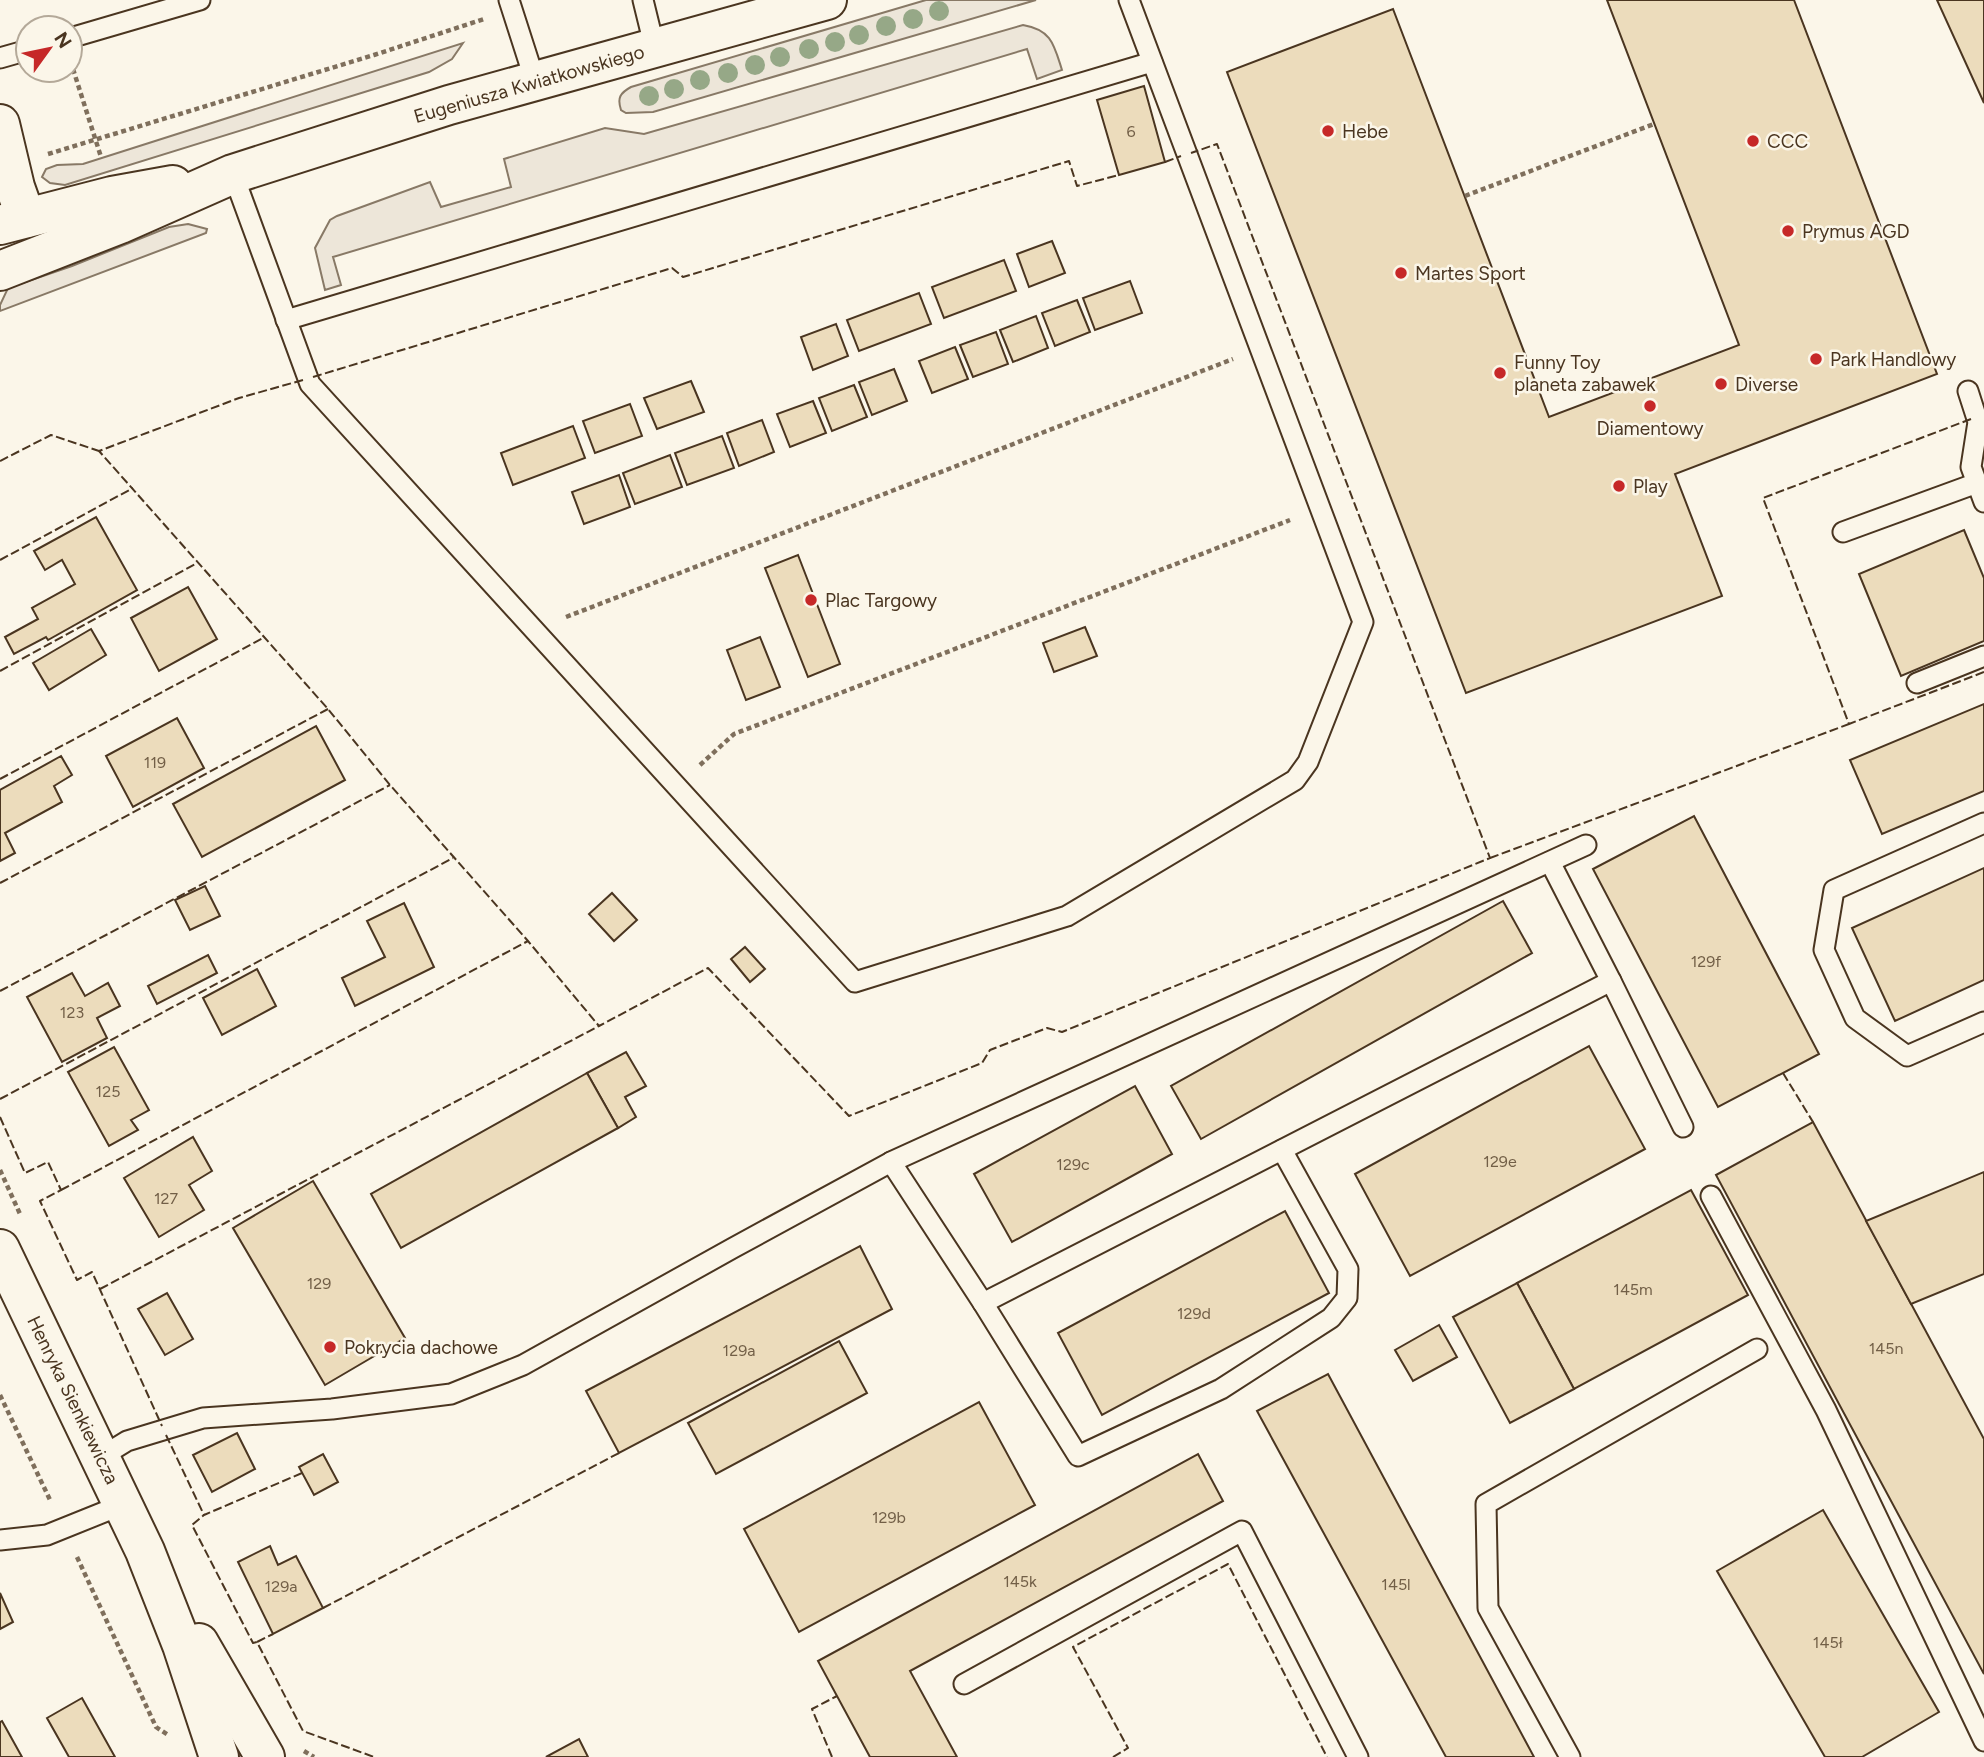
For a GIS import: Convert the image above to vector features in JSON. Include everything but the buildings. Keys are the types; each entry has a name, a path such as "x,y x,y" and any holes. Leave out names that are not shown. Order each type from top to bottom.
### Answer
{"street":[{"name":"Eugeniusza Kwiatkowskiego","path":"233,174 438,108 827,0"},
{"path":"0,124 10,166 13,222 112,196 233,174"},
{"path":"0,271 120,224 233,174"},
{"name":"Henryka Sienkiewicza","path":"0,1248 145,1551 182,1645 219,1757"},
{"name":"Henryka Sienkiewicza","path":"145,1551 265,1757"}],"lane":[{"path":"84,34 200,0"},
{"path":"643,0 655,49"},
{"path":"233,174 310,384 855,982 1067,916 1295,780 1308,762 1363,622 1129,0"},
{"path":"511,5 536,81"},
{"path":"286,320 1152,62"},
{"path":"1968,391 1978,422 1971,467 1984,502"},
{"path":"1843,532 1977,482"},
{"path":"1917,683 1984,656"},
{"path":"1984,823 1834,890 1824,950 1855,1018 1908,1056 1984,1022"},
{"path":"101,1457 127,1441 203,1418 332,1409 451,1394 523,1365 891,1163 1586,845"},
{"path":"1550,862 1683,1127"},
{"path":"983,1303 1611,981"},
{"path":"891,1163 1078,1455 1221,1389 1331,1318 1347,1298 1348,1269 1282,1150"},
{"path":"1711,1196 1825,1410 1984,1741"},
{"path":"1570,1757 1488,1608 1486,1504 1756,1349"},
{"path":"0,1540 47,1535 124,1504"},
{"path":"964,1684 1242,1531 1358,1757"}],"path":[{"path":"10,166 374,55 511,5"},
{"path":"78,84 95,139"},
{"path":"1465,196 1654,124"},
{"path":"533,630 1260,349"},
{"path":"675,786 734,734 1320,507"},
{"path":"0,1395 156,1727 174,1739"}],"shaded area":[{"path":"926,0 1036,0 653,112 626,113 621,110 620,96 631,87"},
{"path":"1023,25 1033,27 1046,35 1054,46 1062,70 1037,79 1027,49 333,257 341,285 325,290 315,248 330,220 337,216 430,182 441,207 511,187 504,159 605,128 644,134"},
{"path":"463,43 452,59 429,72 65,185 50,183 42,177 46,169 57,165 83,164"},
{"path":"188,224 207,229 206,233 0,311 8,288 72,266 169,227"}],"fence":[{"path":"303,380 239,398 99,451 328,709 390,785 599,1026 708,968 849,1116 982,1063 990,1050 1047,1028 1062,1032 1490,858 1217,144 1191,153"},
{"path":"1165,162 1181,156"},
{"path":"313,377 672,268 683,277 1069,161 1077,186 1119,175"},
{"path":"1971,419 1763,498 1849,724 1984,672"},
{"path":"0,461 51,435 99,451"},
{"path":"0,560 133,488"},
{"path":"0,671 197,563"},
{"path":"0,779 265,637"},
{"path":"0,883 328,709"},
{"path":"1490,858 1849,724"},
{"path":"0,991 390,785"},
{"path":"0,1099 453,858"},
{"path":"61,1190 528,941"},
{"path":"100,1289 599,1026"},
{"path":"1783,1073 1813,1122"},
{"path":"0,1117 25,1173 48,1162 61,1190 40,1201 77,1280 92,1272 162,1426"},
{"path":"166,1435 204,1515"},
{"path":"323,1608 619,1453"},
{"path":"302,1473 204,1515 192,1525 253,1643 257,1642 303,1731 374,1757"},
{"path":"1113,1757 1128,1748 1073,1647 1228,1564 1327,1757"},
{"path":"257,1642 273,1634"},
{"path":"832,1757 812,1709 837,1696"}],"place":[{"name":"Hebe","path":"1328,131"},
{"name":"CCC","path":"1753,141"},
{"name":"Prymus AGD","path":"1788,231"},
{"name":"Martes Sport","path":"1401,273"},
{"name":"Park Handlowy","path":"1816,359"},
{"name":"Funny Toy planeta zabawek","path":"1500,373"},
{"name":"Diverse","path":"1721,384"},
{"name":"Diamentowy","path":"1650,406"},
{"name":"Play","path":"1619,486"},
{"name":"Plac Targowy","path":"811,600"},
{"name":"Pokrycia dachowe","path":"330,1347"}]}
